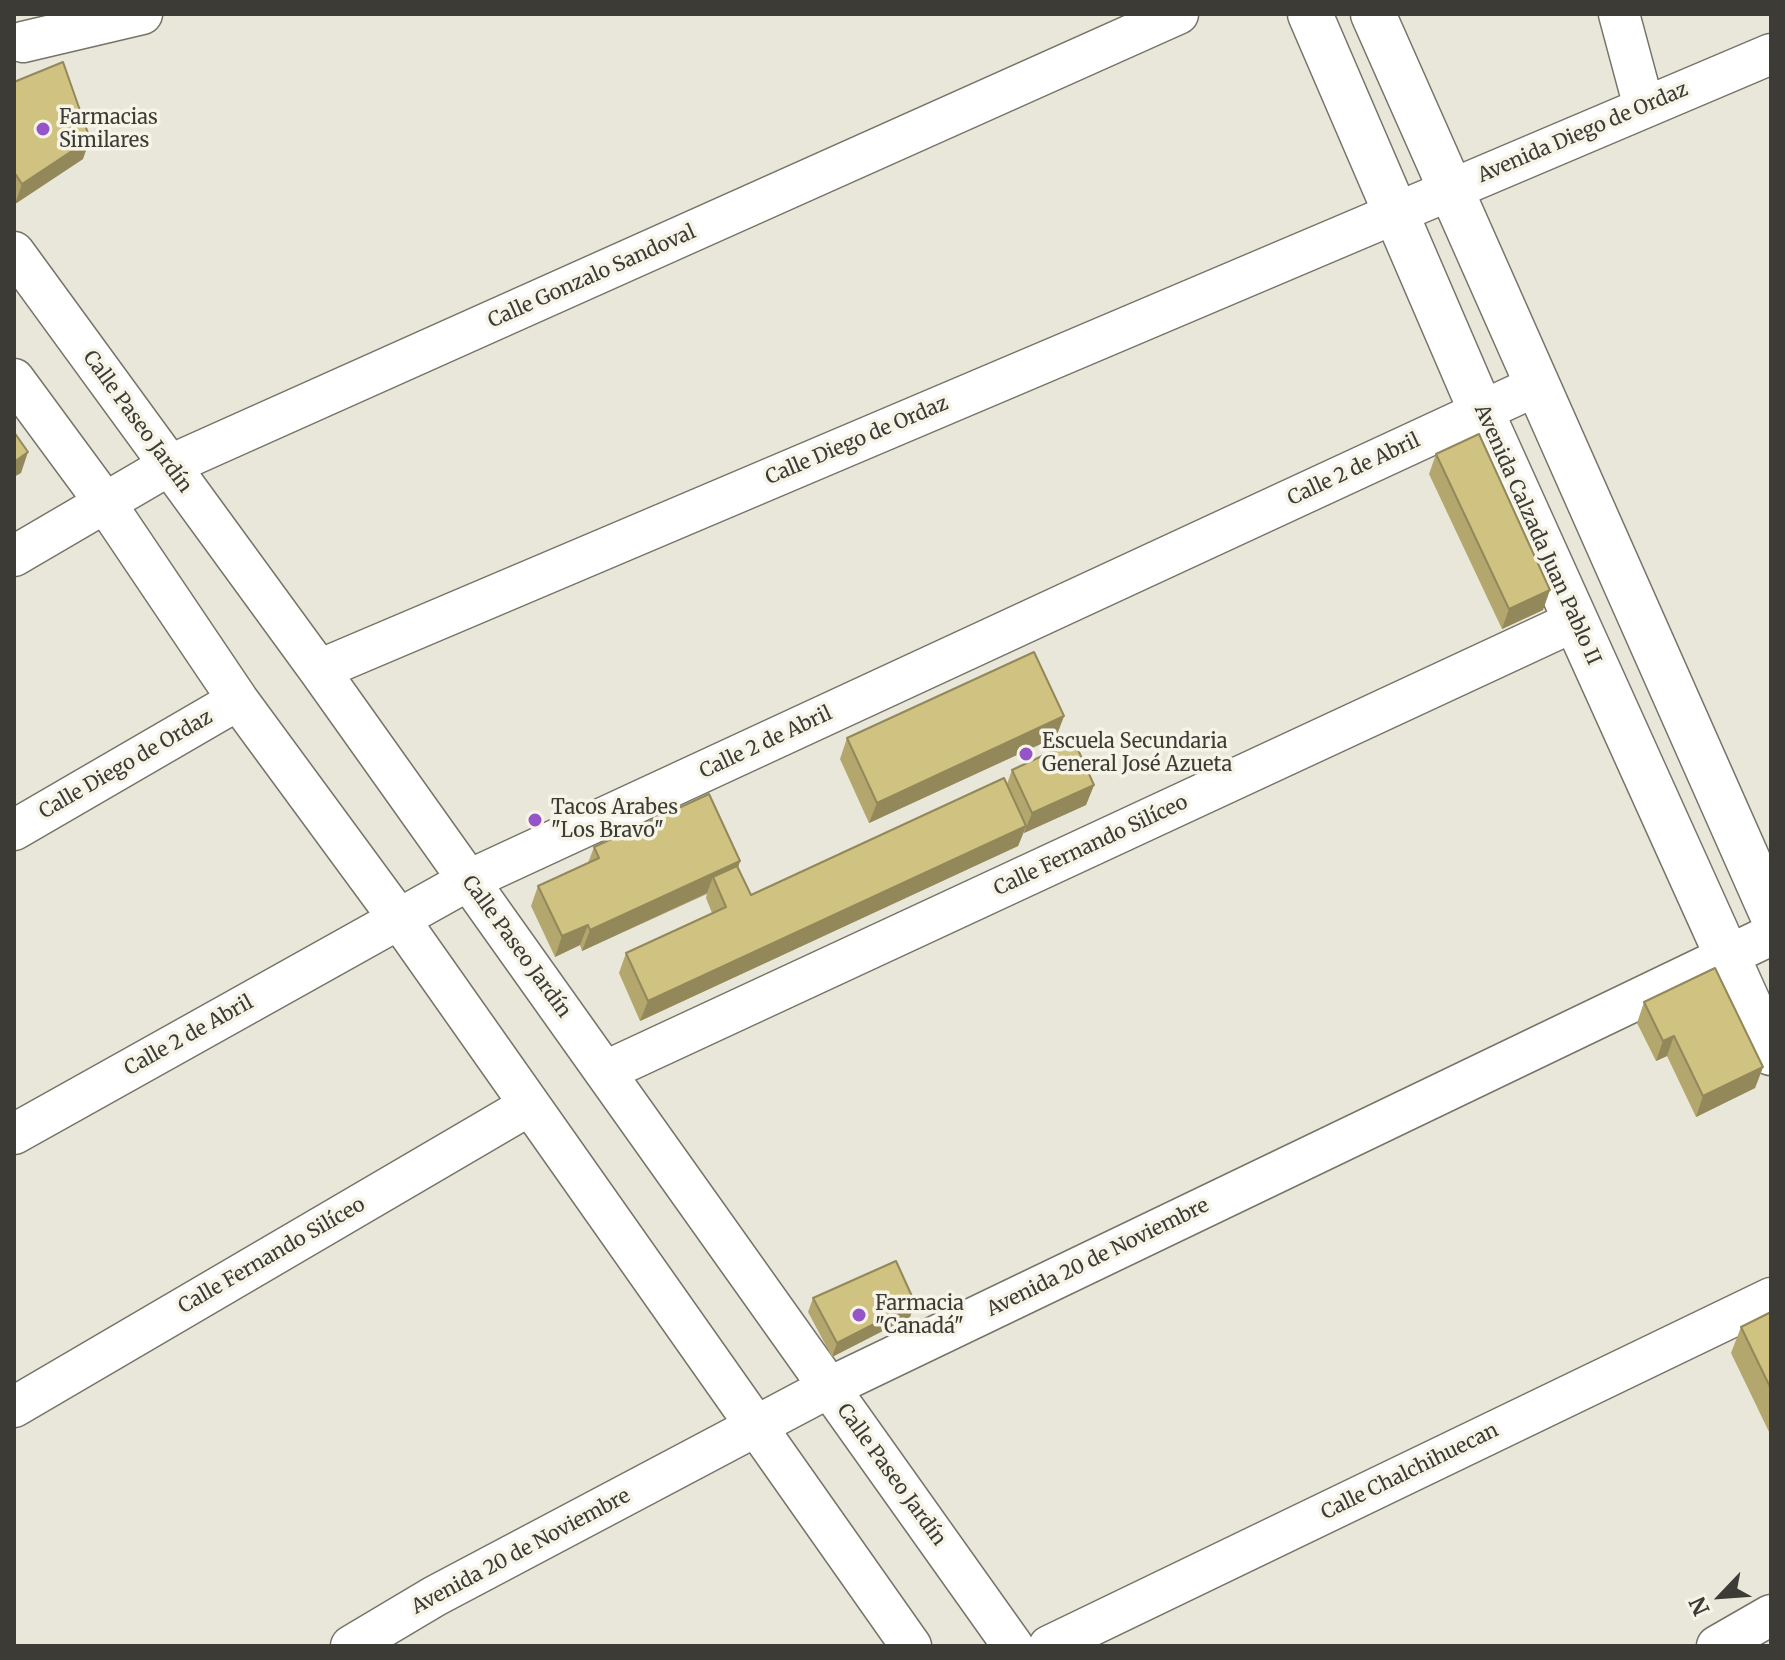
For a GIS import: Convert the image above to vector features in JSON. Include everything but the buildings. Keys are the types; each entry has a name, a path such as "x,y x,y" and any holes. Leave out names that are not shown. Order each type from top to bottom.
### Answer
{"main road":[{"name":"Avenida Calzada Juan Pablo II","path":"1310,14 1481,411 1771,1053"},
{"path":"1373,14 1771,912"}],"street":[{"path":"18,45 56,14"},
{"path":"18,45 142,14"},
{"name":"Calle Gonzalo Sandoval","path":"14,556 168,466 1178,14"},
{"path":"1619,14 1644,107"},
{"name":"Avenida Diego de Ordaz","path":"1396,213 1771,54"},
{"name":"Calle Diego de Ordaz","path":"319,670 1396,213"},
{"name":"Calle Paseo Jardín","path":"14,252 319,670 1013,1646"},
{"path":"14,379 106,504 238,700 399,919 911,1646"},
{"name":"Calle 2 de Abril","path":"14,1134 467,881 1536,386"},
{"name":"Calle Fernando Silíceo","path":"606,1071 1577,620"},
{"name":"Calle Diego de Ordaz","path":"14,830 238,700"},
{"name":"Avenida 20 de Noviembre","path":"351,1646 435,1596 828,1388 1771,935"},
{"name":"Calle Fernando Silíceo","path":"14,1407 530,1105"},
{"name":"Calle Chalchihuecan","path":"1049,1646 1771,1298"},
{"path":"1717,1646 1771,1615"}],"place":[{"name":"Farmacias Similares","path":"43,129"},
{"name":"Escuela Secundaria General José Azueta","path":"1026,754"},
{"name":"Tacos Arabes \"Los Bravo\"","path":"535,820"},
{"name":"Farmacia \"Canadá\"","path":"859,1315"}]}
